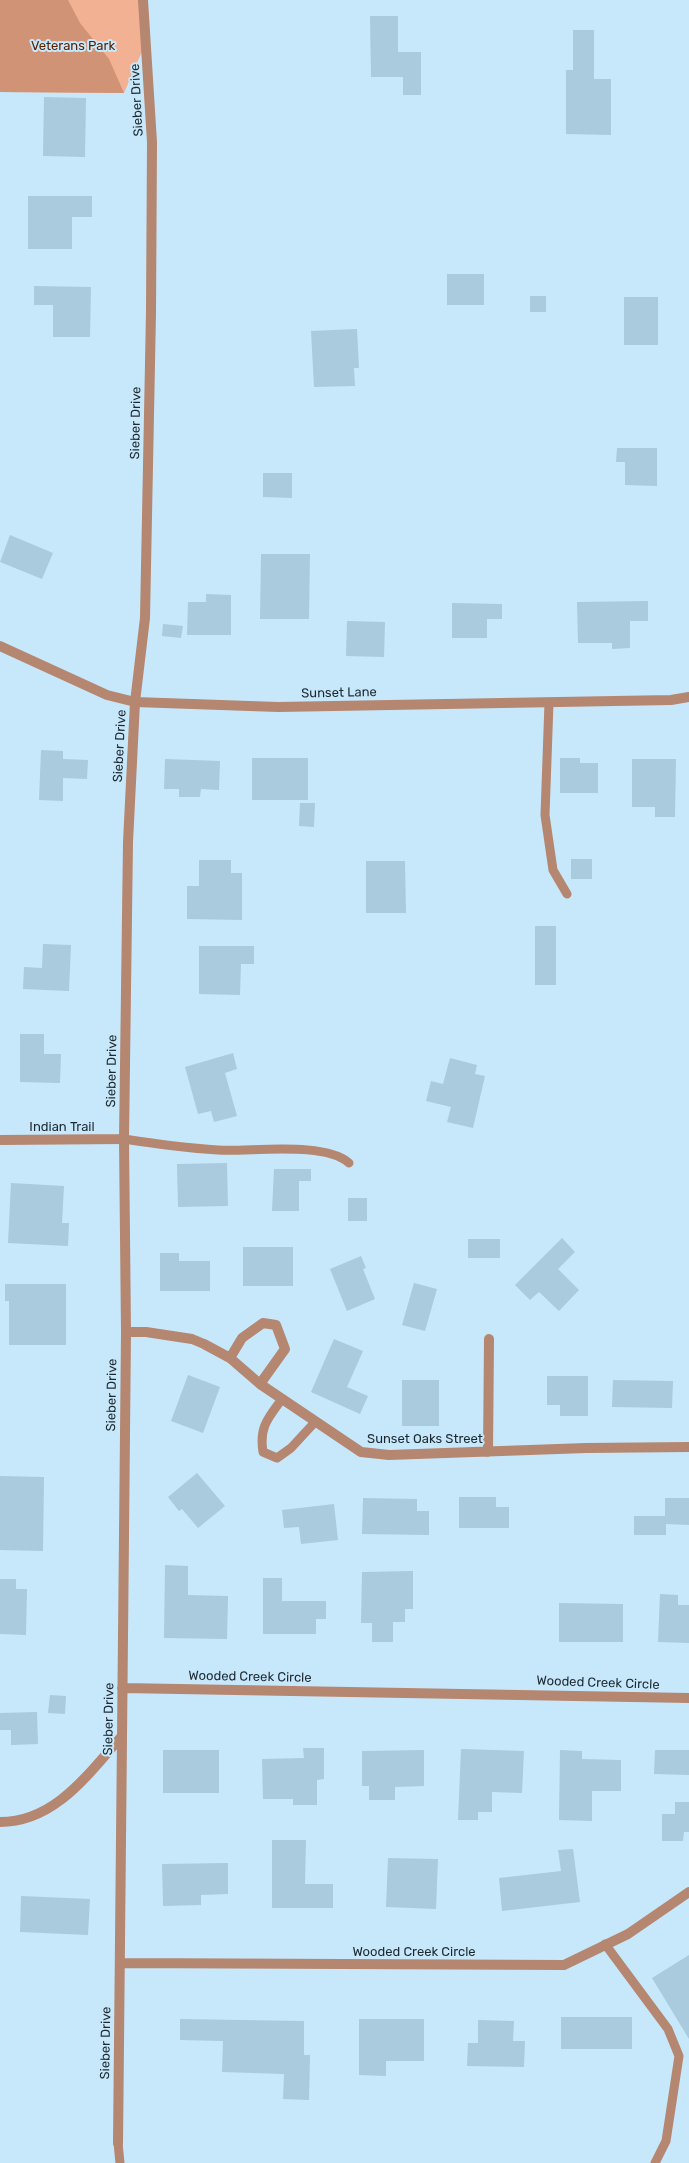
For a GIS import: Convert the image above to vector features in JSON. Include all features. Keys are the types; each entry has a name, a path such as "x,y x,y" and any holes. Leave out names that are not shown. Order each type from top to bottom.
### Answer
{"street":[{"name":"Sieber Drive","path":"118,2143 126,1332 124,1140 128,858 135,702 145,618 152,304 152,142 143,0"},
{"name":"Sunset Lane","path":"0,646 106,695 135,702 278,707 549,703 671,700 689,697"},
{"name":"Indian Trail","path":"0,1140 124,1140"},
{"path":"230,1358 242,1338 263,1323 276,1324 285,1350 260,1384"},
{"name":"Sunset Oaks Street","path":"126,1332 146,1332 192,1339 230,1358 260,1384 361,1452 389,1455 689,1447"},
{"path":"488,1452 489,1339"},
{"name":"Wooded Creek Circle","path":"122,1688 689,1698"},
{"path":"0,1822 14,1822 41,1814 68,1795 122,1736"},
{"name":"Wooded Creek Circle","path":"120,1963 564,1965 628,1934 689,1892"}],"lane":[{"path":"549,703 545,815 553,870 567,894"},
{"path":"124,1140 220,1150 315,1150 341,1155 349,1163"},
{"path":"282,1399 267,1420 262,1430 263,1452 277,1458 291,1448 316,1422"},
{"path":"606,1944 668,2029 679,2056 666,2140 655,2163"},
{"path":"118,2143 120,2163"}],"green space":[{"name":"Veterans Park","path":"0,0 143,0 147,40 124,93 0,92"},
{"name":"Veterans Park","path":"0,0 68,0 80,23 109,59 124,93 0,92"}],"building":[{"path":"370,16 398,16 398,52 421,52 421,95 403,95 403,77 371,77"},
{"path":"573,30 594,30 594,79 611,79 611,135 566,134 566,70 573,70"},
{"path":"44,97 86,98 85,157 43,156"},
{"path":"28,196 92,196 92,217 72,217 72,249 28,249"},
{"path":"447,274 484,274 484,305 447,305"},
{"path":"34,286 91,287 90,337 53,337 53,305 34,305"},
{"path":"530,296 546,296 546,312 530,312"},
{"path":"624,297 658,297 658,345 624,345"},
{"path":"357,329 359,368 354,368 355,386 314,387 311,331"},
{"path":"617,448 657,448 657,486 625,485 625,462 616,462"},
{"path":"263,473 292,473 292,498 263,497"},
{"path":"10,535 53,553 42,579 0,562"},
{"path":"261,554 310,554 309,619 260,619"},
{"path":"206,594 231,595 231,635 187,635 188,602 206,602"},
{"path":"648,601 648,621 630,621 630,648 612,649 612,643 578,643 577,602"},
{"path":"452,603 502,604 502,619 487,619 487,638 452,638"},
{"path":"347,621 385,622 384,657 346,656"},
{"path":"163,624 183,626 181,638 162,636"},
{"path":"41,750 63,751 63,759 88,760 87,779 63,778 63,801 39,800"},
{"path":"252,758 308,758 308,800 252,800"},
{"path":"560,758 580,758 580,763 598,763 598,793 560,793"},
{"path":"165,759 220,761 219,790 201,789 200,797 179,797 179,789 164,789"},
{"path":"632,759 676,759 675,817 655,817 655,807 632,807"},
{"path":"300,803 315,803 314,827 299,826"},
{"path":"571,859 592,859 592,879 571,879"},
{"path":"199,860 231,860 231,873 242,873 242,920 187,919 187,886 199,886"},
{"path":"366,861 405,861 406,913 366,913"},
{"path":"535,926 556,926 556,985 535,985"},
{"path":"43,944 71,945 69,991 23,989 24,967 42,968"},
{"path":"199,946 254,946 254,964 241,964 240,995 199,994"},
{"path":"20,1034 44,1034 44,1054 61,1054 60,1083 20,1082"},
{"path":"233,1053 237,1069 225,1073 237,1116 214,1122 211,1111 198,1114 185,1067"},
{"path":"450,1058 477,1065 475,1074 485,1076 473,1128 447,1122 451,1107 426,1101 431,1081 443,1084"},
{"path":"227,1163 228,1206 178,1207 177,1164"},
{"path":"274,1169 311,1169 311,1181 299,1181 299,1211 272,1211"},
{"path":"11,1183 64,1186 62,1223 69,1223 68,1246 8,1243"},
{"path":"348,1198 367,1198 367,1221 348,1221"},
{"path":"562,1238 575,1252 558,1269 579,1290 559,1311 539,1292 530,1300 515,1285"},
{"path":"468,1239 500,1239 500,1258 468,1258"},
{"path":"243,1247 293,1247 293,1286 243,1286"},
{"path":"160,1253 179,1253 179,1261 210,1261 210,1291 160,1291"},
{"path":"361,1256 366,1268 363,1269 375,1299 347,1311 330,1269"},
{"path":"414,1283 437,1289 425,1331 402,1325"},
{"path":"5,1284 66,1284 66,1345 9,1345 9,1301 5,1301"},
{"path":"334,1339 363,1351 347,1387 368,1396 360,1414 311,1392"},
{"path":"188,1375 220,1387 203,1433 171,1421"},
{"path":"547,1376 588,1376 588,1416 560,1416 560,1405 547,1405"},
{"path":"402,1380 439,1380 439,1426 402,1426"},
{"path":"613,1380 673,1381 672,1408 612,1407"},
{"path":"197,1473 225,1506 198,1528 182,1509 179,1511 168,1497"},
{"path":"0,1476 44,1477 43,1551 0,1550"},
{"path":"459,1497 496,1497 496,1507 509,1507 509,1528 459,1528"},
{"path":"363,1498 417,1499 417,1511 429,1511 429,1535 362,1534"},
{"path":"665,1498 689,1498 689,1525 666,1524 666,1535 634,1535 634,1516 665,1516"},
{"path":"334,1504 338,1540 301,1544 299,1527 284,1528 282,1510"},
{"path":"165,1565 188,1566 188,1595 228,1596 227,1639 164,1638"},
{"path":"413,1571 413,1609 405,1609 405,1622 393,1622 393,1642 372,1642 372,1623 361,1623 362,1572"},
{"path":"263,1578 282,1578 282,1601 326,1601 326,1619 316,1619 316,1634 263,1634"},
{"path":"0,1579 16,1579 16,1589 27,1589 26,1635 0,1634"},
{"path":"660,1594 678,1595 678,1605 689,1605 689,1643 658,1642"},
{"path":"559,1603 623,1604 623,1642 559,1642"},
{"path":"50,1695 66,1696 65,1714 48,1713"},
{"path":"37,1712 38,1744 11,1745 11,1730 0,1730 0,1713"},
{"path":"303,1748 324,1748 324,1779 317,1780 317,1805 293,1805 293,1799 263,1799 262,1759 304,1758"},
{"path":"461,1749 524,1751 522,1793 492,1792 492,1812 478,1812 478,1820 458,1820"},
{"path":"163,1750 219,1750 219,1793 163,1793"},
{"path":"424,1750 424,1786 395,1787 395,1800 369,1800 369,1786 362,1786 362,1751"},
{"path":"560,1750 582,1751 582,1759 621,1760 621,1791 592,1791 592,1821 559,1820"},
{"path":"655,1750 689,1750 689,1775 654,1774"},
{"path":"675,1802 689,1802 689,1832 684,1832 683,1841 662,1841 662,1814 675,1814"},
{"path":"272,1840 306,1840 305,1884 333,1884 333,1908 272,1908"},
{"path":"573,1849 580,1902 502,1911 499,1878 561,1871 558,1850"},
{"path":"388,1858 438,1859 436,1909 386,1907"},
{"path":"228,1863 228,1894 201,1895 201,1905 163,1906 162,1864"},
{"path":"21,1896 90,1899 88,1935 20,1932"},
{"path":"689,1955 689,2039 652,1978"},
{"path":"561,2017 632,2017 632,2049 561,2049"},
{"path":"180,2019 304,2021 304,2055 310,2055 309,2100 283,2099 284,2074 222,2072 223,2041 180,2040"},
{"path":"359,2019 424,2019 424,2061 386,2061 386,2076 359,2075"},
{"path":"478,2020 514,2021 513,2041 525,2041 524,2067 467,2066 468,2043 478,2043"}]}
